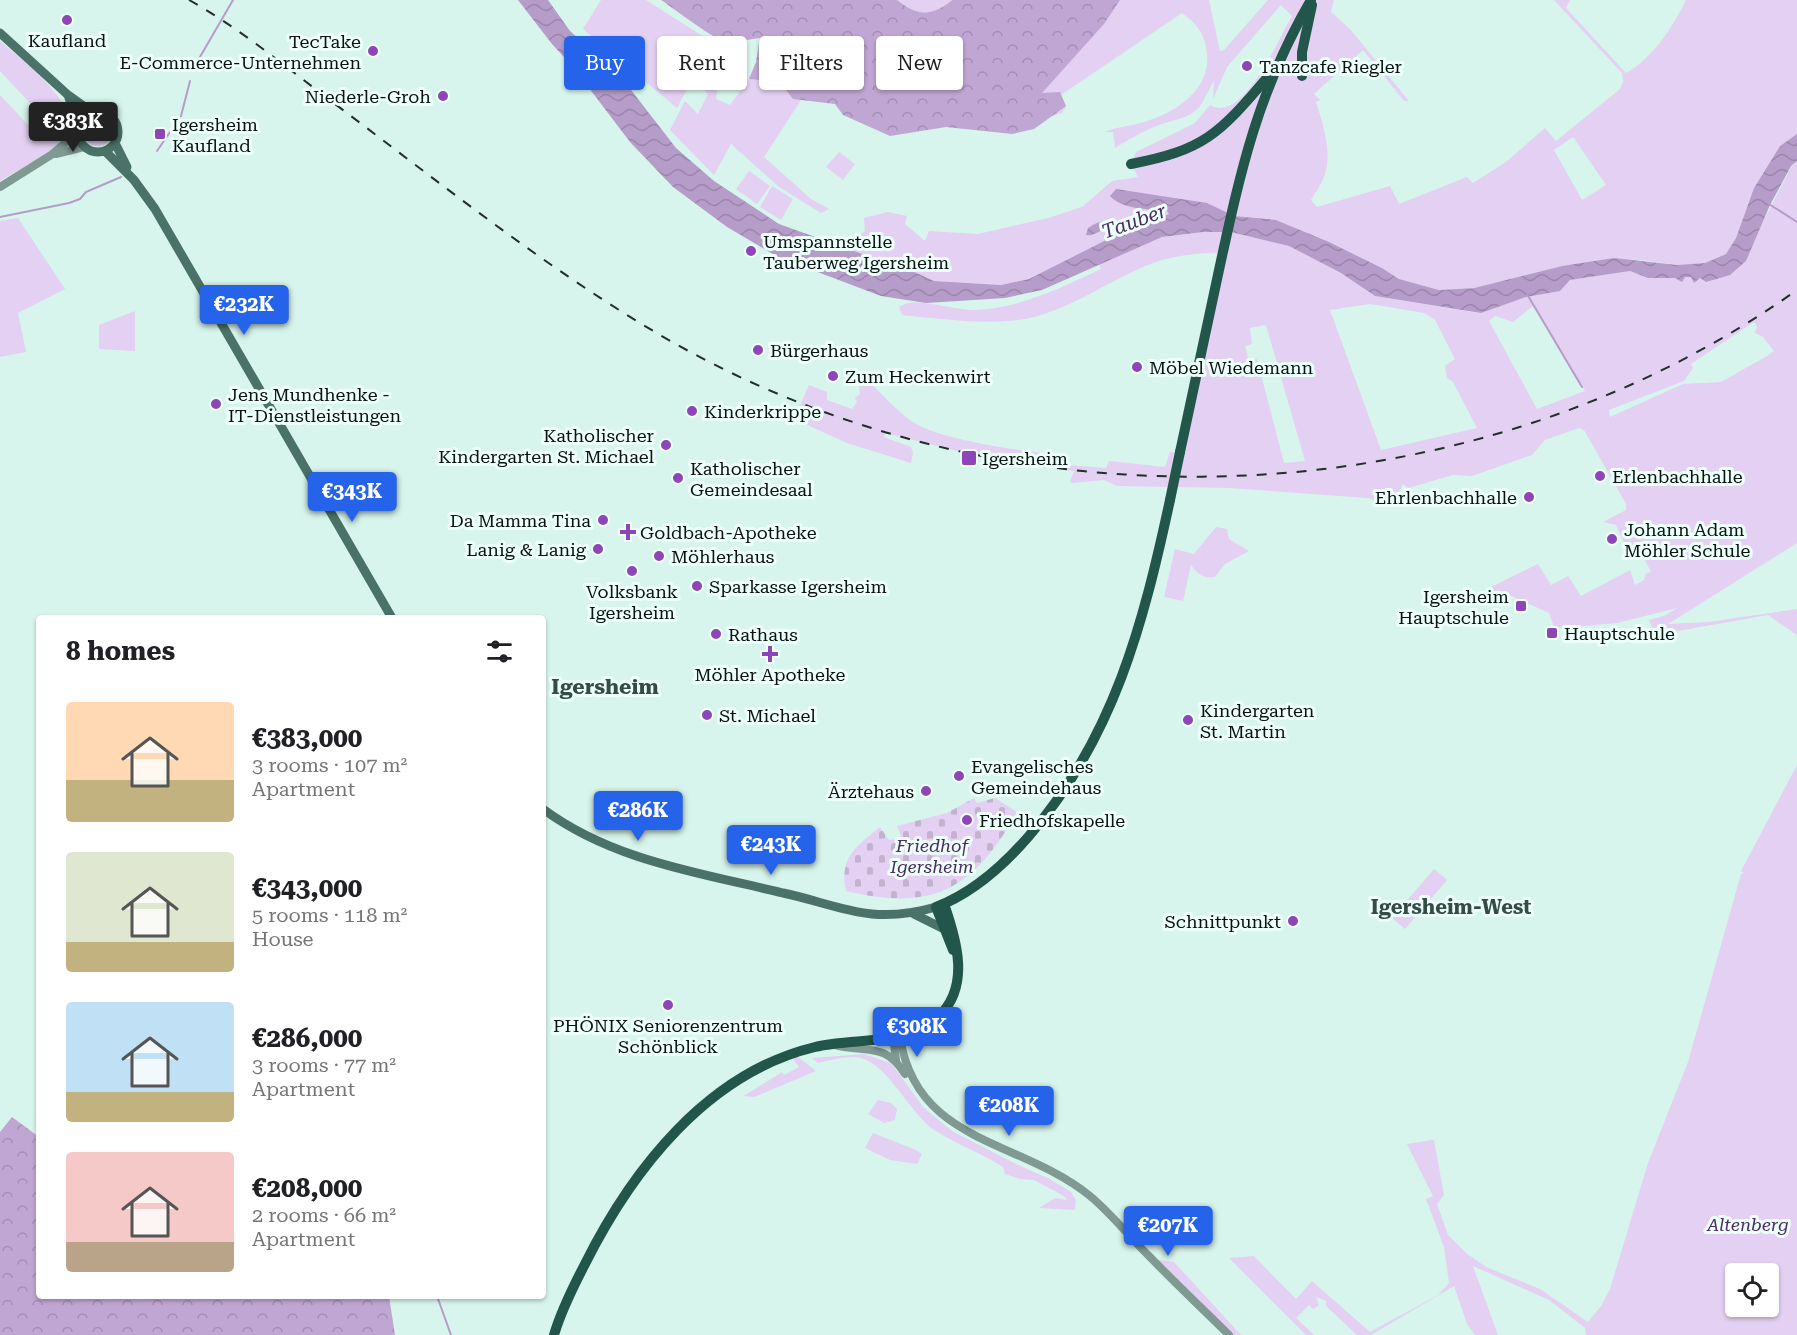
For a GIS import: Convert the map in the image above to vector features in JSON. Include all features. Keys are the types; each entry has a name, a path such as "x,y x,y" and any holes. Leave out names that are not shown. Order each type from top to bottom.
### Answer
{"main road":[{"path":"546,811 603,844 647,860 859,912 884,915 912,913 940,905 991,874 1039,824 1081,765 1108,712 1140,629 1237,186 1252,129 1272,72 1312,0"},
{"path":"1302,76 1302,52 1312,0"},
{"path":"0,33 68,95 93,113 105,114 114,120 118,129 115,143 105,151 94,152 84,147 68,95"},
{"path":"1131,164 1157,159 1214,136 1238,114 1272,72"},
{"path":"80,128 93,113"},
{"path":"115,143 134,180 155,209 390,615"},
{"path":"105,151 134,180"},
{"path":"940,905 942,928 958,960"},
{"path":"554,1335 578,1277 606,1221 654,1155 692,1115 728,1086 786,1055 832,1044 897,1037 926,1026 950,1003 959,975 958,960 956,942 940,905"},
{"path":"912,913 942,928"}],"street":[{"path":"0,187 51,155 80,128"},
{"path":"51,155 84,147"},
{"path":"896,1060 897,1037"},
{"path":"897,1037 906,1068 916,1086 935,1110 961,1128 1082,1190 1229,1335"},
{"path":"832,1044 884,1052 896,1060 910,1083 916,1086"}],"green space":[{"path":"601,0 646,0 703,36 657,36 657,90 687,90 677,108 645,81 645,36 591,36 583,29"},
{"path":"661,0 897,0 918,12 931,12 952,0 1120,0 1104,24 1042,93 1060,92 1066,106 1034,129 1012,134 946,127 890,136 843,115 835,104 793,99 786,90 864,90 864,36 759,36 759,38 747,40 747,36 714,36"},
{"path":"897,0 952,0 931,12 918,12"},
{"path":"1120,0 1209,0 1220,51 1224,50 1268,0 1334,0 1331,12 1350,29 1409,101 1404,101 1363,50 1314,94 1320,100 1316,102 1326,138 1328,156 1324,178 1311,200 1317,207 1390,186 1399,204 1467,177 1473,183 1506,162 1545,128 1556,141 1620,89 1623,82 1622,73 1554,0 1570,0 1566,8 1626,73 1653,51 1675,21 1686,0 1797,0 1797,134 1780,146 1754,188 1736,238 1726,254 1705,263 1677,265 1640,260 1562,266 1474,288 1439,290 1399,279 1329,242 1276,220 1162,222 1158,219 1029,279 1001,285 934,281 897,264 890,264 849,251 850,244 865,231 864,218 888,212 907,216 905,224 925,241 929,231 978,234 1048,218 1082,207 1112,181 1138,177 1131,164 1136,152 1195,123 1210,105 1223,108 1235,102 1258,76 1292,16 1281,5 1227,67 1213,99 1214,81 1196,111 1146,130 1115,148 1113,132 1105,132 1149,120 1174,109 1186,101 1202,80 1207,54 1204,41 1196,26 1182,13 1061,95 1066,107 1062,113 1009,130","holes":["1573,137 1606,185 1582,200 1554,150"]},
{"path":"0,41 48,84 67,111 69,125 65,137 53,148 0,181 0,95 31,128 43,117 0,71"},
{"path":"759,44 759,80 749,79 756,62"},
{"path":"749,79 759,80 759,90 786,90 793,99 801,100 764,157 811,199 829,209 821,213 779,187 731,144 714,175 670,130 685,101 698,114 708,94 704,90 717,90 716,99 730,105 741,90 747,90"},
{"path":"98,118 108,122 112,132 108,142 98,146 88,142 84,132 88,122"},
{"path":"839,152 855,164 843,180 826,167"},
{"path":"1797,161 1797,543 1668,624 1709,622 1797,609 1797,635 1768,615 1667,633 1660,633 1654,629 1649,620 1664,616 1677,608 1617,623 1554,627 1549,613 1509,595 1493,592 1491,587 1538,564 1551,585 1568,576 1581,596 1630,570 1635,585 1644,580 1646,573 1651,572 1644,558 1646,552 1641,543 1627,549 1616,525 1603,522 1626,510 1626,504 1584,430 1579,428 1545,440 1532,455 1472,476 1453,475 1408,488 1403,484 1391,506 1367,498 1230,488 1117,486 1104,480 1073,483 1070,482 1074,471 982,457 885,433 884,437 911,447 913,453 911,463 847,443 794,419 809,385 827,392 827,400 852,409 857,402 855,398 860,394 859,386 863,375 906,417 926,429 944,435 986,445 1066,456 1066,465 1106,468 1109,461 1165,467 1170,452 1180,452 1221,264 1229,253 1188,255 1157,262 1133,271 1061,308 1030,318 967,321 902,315 899,307 906,304 924,303 975,310 1008,305 1040,296 1071,283 1101,269 1099,264 1162,237 1203,232 1231,232 1289,246 1341,273 1375,296 1480,313 1526,297 1559,291 1570,280 1630,271 1648,278 1692,277 1694,283 1763,222 1791,167","holes":["1370,304 1424,313 1435,320 1455,359 1445,366 1447,378 1453,382 1477,428 1381,450 1330,310","1533,306 1585,391 1537,409 1489,321 1495,316 1513,322","1754,322 1757,326 1755,333 1763,337 1774,351 1721,382 1683,384 1610,417 1609,410 1684,381 1693,368 1691,364","1266,325 1305,461 1284,463 1257,359 1249,361 1245,346 1252,344 1250,328"]},
{"path":"749,171 770,186 757,204 736,189"},
{"path":"772,186 793,199 781,220 760,207"},
{"path":"18,218 65,289 18,313 26,352 0,357 0,221"},
{"path":"135,311 135,351 99,349 99,325"},
{"path":"1216,527 1227,529 1229,539 1249,551 1225,564 1215,577 1201,575 1191,565 1183,601 1164,597 1175,549 1194,554"},
{"name":"Altenberg","path":"1797,765 1797,1335 1586,1335 1585,1328 1549,1300 1473,1266 1498,1335 1475,1335 1467,1324 1454,1286 1371,1335 1357,1335 1326,1306 1326,1301 1316,1297 1319,1305 1313,1309 1309,1305 1296,1318 1314,1335 1306,1335 1229,1258 1254,1256 1296,1299 1312,1281 1370,1332 1438,1295 1449,1283 1444,1247 1426,1199 1433,1196 1407,1144 1434,1140 1444,1195 1437,1204 1448,1235 1466,1253 1486,1267 1540,1289 1588,1322 1601,1306 1610,1289 1648,1163 1688,1062 1741,874 1744,873 1741,871"},
{"name":"Friedhof Igersheim","path":"974,798 977,803 995,798 1017,812 985,860 967,876 948,888 927,896 877,897 846,891 844,879 847,861 857,847 880,827 889,840 897,839 901,836 897,826 947,813"},
{"path":"1434,869 1447,880 1405,929 1392,918"},
{"path":"793,1053 816,1071 754,1097 744,1096 782,1072 784,1075 799,1067 794,1061"},
{"path":"864,1054 891,1063 924,1108 952,1131 1048,1178 1071,1192 1076,1200 1075,1210 1039,1208 1055,1198 1067,1200 1064,1196 1034,1180 1020,1179 1005,1174 1003,1167 934,1130 915,1112 887,1076 866,1060 850,1057 818,1063 812,1058"},
{"path":"878,1100 891,1103 897,1109 895,1120 884,1123 868,1114"},
{"path":"12,1117 36,1135 36,1299 389,1299 395,1335 0,1335 0,1132"},
{"path":"873,1133 922,1154 917,1164 890,1160 865,1148"},
{"path":"1151,1259 1174,1262 1241,1335 1229,1335"}],"water":[{"path":"518,0 548,0 576,36 564,36 564,57"},
{"path":"590,90 631,90 676,148 714,181 779,224 890,264 897,264 934,281 1001,285 1029,279 1118,234 1115,228 1111,228 1086,235 1088,228 1098,222 1113,222 1126,232 1169,214 1167,211 1137,208 1115,201 1110,196 1116,189 1207,203 1234,216 1276,220 1329,242 1399,279 1439,290 1474,288 1562,266 1614,258 1677,265 1705,263 1726,254 1736,238 1754,188 1780,146 1797,134 1797,161 1791,166 1770,205 1746,261 1730,275 1706,282 1700,278 1694,283 1691,277 1685,277 1682,282 1675,278 1648,278 1630,271 1570,280 1560,291 1526,297 1481,313 1375,296 1341,273 1289,246 1231,232 1203,232 1162,237 1042,290 1005,298 926,303 881,296 778,257 727,227 673,187 630,142"}],"waterway":[{"path":"193,69 233,0"},
{"path":"157,151 181,116 190,81"},
{"path":"0,217 69,203 80,199 86,192 121,177"},
{"path":"1769,204 1797,222"},
{"path":"1527,294 1582,387"},
{"path":"438,1299 451,1335"}],"railway":[{"path":"189,0 264,49 452,193 532,251 655,332 790,399 933,445 1082,471 1232,476 1382,460 1528,424 1667,367 1797,290"}],"place":[{"name":"Kaufland","path":"67,20"},
{"name":"TecTake E-Commerce-Unternehmen","path":"373,51"},
{"name":"Tanzcafe Riegler","path":"1247,66"},
{"name":"Niederle-Groh","path":"443,96"},
{"name":"Igersheim Kaufland","path":"160,134"},
{"name":"Umspannstelle Tauberweg Igersheim","path":"751,251"},
{"name":"Bürgerhaus","path":"758,350"},
{"name":"Möbel Wiedemann","path":"1137,367"},
{"name":"Zum Heckenwirt","path":"833,376"},
{"name":"Jens Mundhenke - IT-Dienstleistungen","path":"216,404"},
{"name":"Kinderkrippe","path":"692,411"},
{"name":"Katholischer Kindergarten St. Michael","path":"666,445"},
{"name":"Igersheim","path":"969,458"},
{"name":"Erlenbachhalle","path":"1600,476"},
{"name":"Katholischer Gemeindesaal","path":"678,478"},
{"name":"Ehrlenbachhalle","path":"1529,497"},
{"name":"Da Mamma Tina","path":"603,520"},
{"name":"Goldbach-Apotheke","path":"628,532"},
{"name":"Johann Adam Möhler Schule","path":"1612,539"},
{"name":"Lanig & Lanig","path":"598,549"},
{"name":"Möhlerhaus","path":"659,556"},
{"name":"Volksbank Igersheim","path":"632,571"},
{"name":"Sparkasse Igersheim","path":"697,586"},
{"name":"Igersheim Hauptschule","path":"1521,606"},
{"name":"Hauptschule","path":"1552,633"},
{"name":"Rathaus","path":"716,634"},
{"name":"Möhler Apotheke","path":"770,654"},
{"name":"St. Michael","path":"707,715"},
{"name":"Kindergarten St. Martin","path":"1188,720"},
{"name":"Evangelisches Gemeindehaus","path":"959,776"},
{"name":"Ärztehaus","path":"926,791"},
{"name":"Friedhofskapelle","path":"967,820"},
{"name":"Schnittpunkt","path":"1293,921"},
{"name":"PHÖNIX Seniorenzentrum Schönblick","path":"668,1005"}],"district":[{"name":"Igersheim","path":"605,687"},
{"name":"Igersheim-West","path":"1451,907"}],"water label":[{"name":"Tauber","path":"1134,221"}]}
